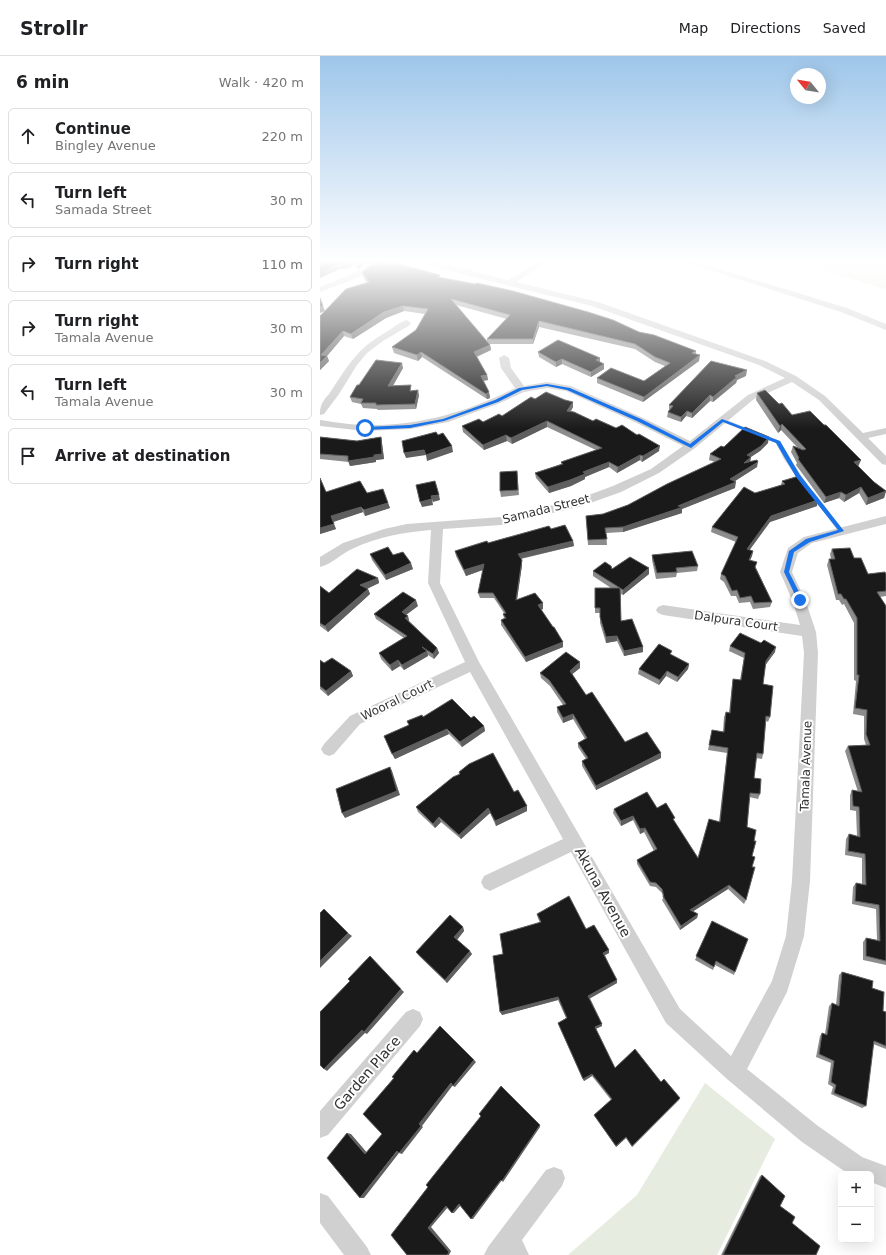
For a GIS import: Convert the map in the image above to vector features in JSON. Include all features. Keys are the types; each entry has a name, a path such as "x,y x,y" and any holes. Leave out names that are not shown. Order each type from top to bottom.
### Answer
{"street":[{"path":"635,317 762,363 793,378 822,398 886,462"},
{"path":"861,317 886,327"},
{"path":"320,412 336,392 353,364 364,351 380,339 407,323"},
{"path":"504,358 506,368 521,389"},
{"name":"Samada Street","path":"320,562 347,546 384,533 407,528 501,521 578,503 617,489 655,471 691,446 751,397 793,378"},
{"path":"320,423 365,428 410,426 444,420 497,401 521,389 547,385 568,388 639,420 691,446"},
{"path":"861,437 886,431"},
{"name":"Tamala Avenue","path":"734,1072 780,985 795,936 801,873 811,653 809,632 800,600 786,572 792,551 808,540 886,520"},
{"name":"Akuna Avenue","path":"438,525 434,583 473,664 673,1016 734,1072 810,1134 855,1165 886,1177"},
{"name":"Dalpura Court","path":"663,610 809,632"},
{"name":"Wooral Court","path":"330,749 355,720 473,664"},
{"path":"490,882 575,842"},
{"name":"Garden Place","path":"320,1127 413,1020"},
{"path":"507,1250 554,1178"},
{"path":"320,1204 359,1255"}],"lane":[{"path":"722,420 778,442 798,476 841,531"}],"shaded area":[{"path":"705,1083 775,1139 717,1255 568,1255 637,1195"}],"building":[{"path":"320,317 377,317 351,334 343,331 321,355 327,356 320,363"},
{"path":"423,317 466,317 490,345 474,352 487,375 481,376 489,392 486,394 421,352 417,355 392,347 416,330"},
{"path":"508,317 603,317 639,332 654,335 696,351 692,353 700,355 644,397 597,378 611,368 644,381 670,363 655,357 635,344 539,321 533,339 487,339"},
{"path":"558,340 600,358 596,360 604,364 591,372 562,359 556,362 538,352"},
{"path":"376,360 402,363 388,386 411,385 410,391 418,390 415,404 376,405 376,403 361,403 363,399 350,397"},
{"path":"711,361 747,370 735,376 737,377 713,397 710,395 692,413 687,411 681,417 668,412 673,406 669,405"},
{"path":"765,390 779,404 782,403 792,415 810,411 861,460 854,462 874,482 886,491 868,498 861,487 846,495 841,492 826,497 798,459 799,458 793,446 803,450 806,449 782,424 780,426 757,393"},
{"path":"546,392 573,402 567,411 574,412 593,421 596,419 616,428 622,425 637,435 639,434 660,446 643,456 640,455 618,467 609,462 583,472 585,474 548,487 535,473 563,464 561,462 602,448 547,421 511,438 506,435 483,445 462,426 479,419 483,422 499,414 502,416 531,397 535,399"},
{"path":"745,427 769,437 761,446 747,455 751,457 744,463 757,460 758,462 730,479 736,482 678,506 683,507 623,527 605,528 607,539 588,540 586,516 603,514 628,505 667,484 721,459 710,454 721,446 724,447"},
{"path":"436,432 438,435 443,433 452,446 426,455 424,450 404,453 402,441"},
{"path":"320,437 357,441 381,437 382,454 374,455 374,457 348,461 348,456 320,454"},
{"path":"517,471 518,490 500,491 500,472"},
{"path":"799,476 818,500 771,516 747,549 753,551 749,560 757,562 755,567 772,602 754,603 751,596 740,598 737,590 732,591 725,576 721,574 738,537 712,527 744,487 755,493 785,484 782,481"},
{"path":"320,478 326,492 360,481 367,493 383,489 388,503 364,510 361,507 331,516 334,524 320,528"},
{"path":"435,481 439,495 431,496 432,499 420,502 416,485"},
{"path":"565,525 573,541 518,554 522,560 516,600 535,593 543,603 538,605 563,642 525,657 501,620 506,618 503,614 506,613 493,593 478,593 484,564 464,570 455,551 487,541 488,543 549,526 551,529"},
{"path":"388,547 393,555 403,552 411,563 385,575 370,554"},
{"path":"850,548 854,558 861,558 868,574 885,572 886,574 886,591 877,592 886,606 886,961 866,956 866,938 880,941 879,905 855,901 856,883 866,885 865,854 848,851 849,834 860,837 859,807 853,806 852,790 862,792 848,746 870,745 866,734 867,710 855,708 859,675 857,675 857,618 846,599 844,599 841,594 838,594 829,559 835,559 832,549"},
{"path":"692,551 698,566 676,568 677,572 657,573 652,555"},
{"path":"630,557 649,568 623,590 593,571 605,562 611,566 612,569"},
{"path":"357,569 378,578 360,585 368,589 325,626 320,623 320,586 329,593"},
{"path":"595,588 620,588 621,621 632,619 643,647 624,651 617,636 606,637 600,617 600,608 595,608"},
{"path":"403,592 416,600 402,612 408,616 405,618 437,648 433,654 422,647 427,651 402,665 398,660 390,665 379,653 407,636 374,614"},
{"path":"740,633 761,643 764,640 776,647 766,661 763,684 773,686 770,717 766,716 763,754 757,753 754,778 761,779 760,794 750,793 747,827 756,830 754,841 756,841 752,856 755,857 752,867 755,867 746,900 729,885 690,910 698,914 681,926 663,896 664,897 662,889 656,883 650,882 637,860 657,849 645,828 640,829 633,816 621,821 614,809 647,792 657,808 666,803 675,818 673,819 698,858 709,819 720,822 728,748 709,745 712,730 724,732 726,712 730,713 733,679 741,680 745,653 730,646"},
{"path":"659,644 672,651 670,654 689,664 678,677 667,671 660,680 639,669"},
{"path":"566,652 580,662 570,671 586,695 592,692 625,742 647,732 661,753 596,786 582,761 588,758 578,743 587,738 573,714 563,718 557,707 566,704 549,680 540,673"},
{"path":"332,658 351,671 326,691 320,686 320,660 324,663"},
{"path":"452,699 471,718 474,716 484,726 460,742 447,729 392,754 384,736 409,725 407,721 422,715 423,717"},
{"path":"493,753 514,792 518,790 527,806 495,821 488,808 459,835 439,817 433,824 416,807 453,777 460,774 459,772 469,764"},
{"path":"390,767 397,791 342,813 336,789"},
{"path":"569,896 586,929 594,925 609,950 603,953 617,980 588,996 602,1024 595,1027 615,1068 635,1049 661,1082 664,1079 680,1098 632,1146 626,1137 616,1146 594,1115 612,1099 592,1074 583,1079 558,1023 567,1018 558,997 500,1012 493,956 503,954 500,934 541,922 537,914"},
{"path":"324,909 348,933 320,961 320,913"},
{"path":"450,915 463,927 454,937 470,951 445,980 416,952"},
{"path":"712,921 748,939 735,972 716,961 714,967 696,956"},
{"path":"370,956 401,989 364,1032 362,1030 324,1069 320,1065 320,1012 350,981 348,979"},
{"path":"842,972 873,981 872,988 884,992 883,1011 886,1012 886,1046 874,1041 866,1106 834,1093 836,1085 831,1082 834,1061 819,1054 822,1033 827,1035 832,1003 839,1006"},
{"path":"440,1026 474,1060 453,1086 451,1083 419,1124 421,1126 399,1153 397,1151 360,1198 327,1158 347,1133 365,1154 382,1134 363,1114 394,1078 392,1077 414,1050 417,1053"},
{"path":"501,1086 540,1125 502,1181 501,1180 471,1219 459,1204 452,1213 446,1206 428,1228 449,1252 447,1255 407,1255 391,1235 428,1187 426,1185 481,1116 479,1114"},
{"path":"762,1175 785,1196 780,1206 795,1217 792,1223 820,1246 816,1255 723,1255"}],"route":[{"path":"365,428 410,426 444,420 497,401 521,389 547,385 568,388 639,420 691,446 722,420 778,442 798,476 841,531 808,540 792,551 786,572 800,600"}]}
